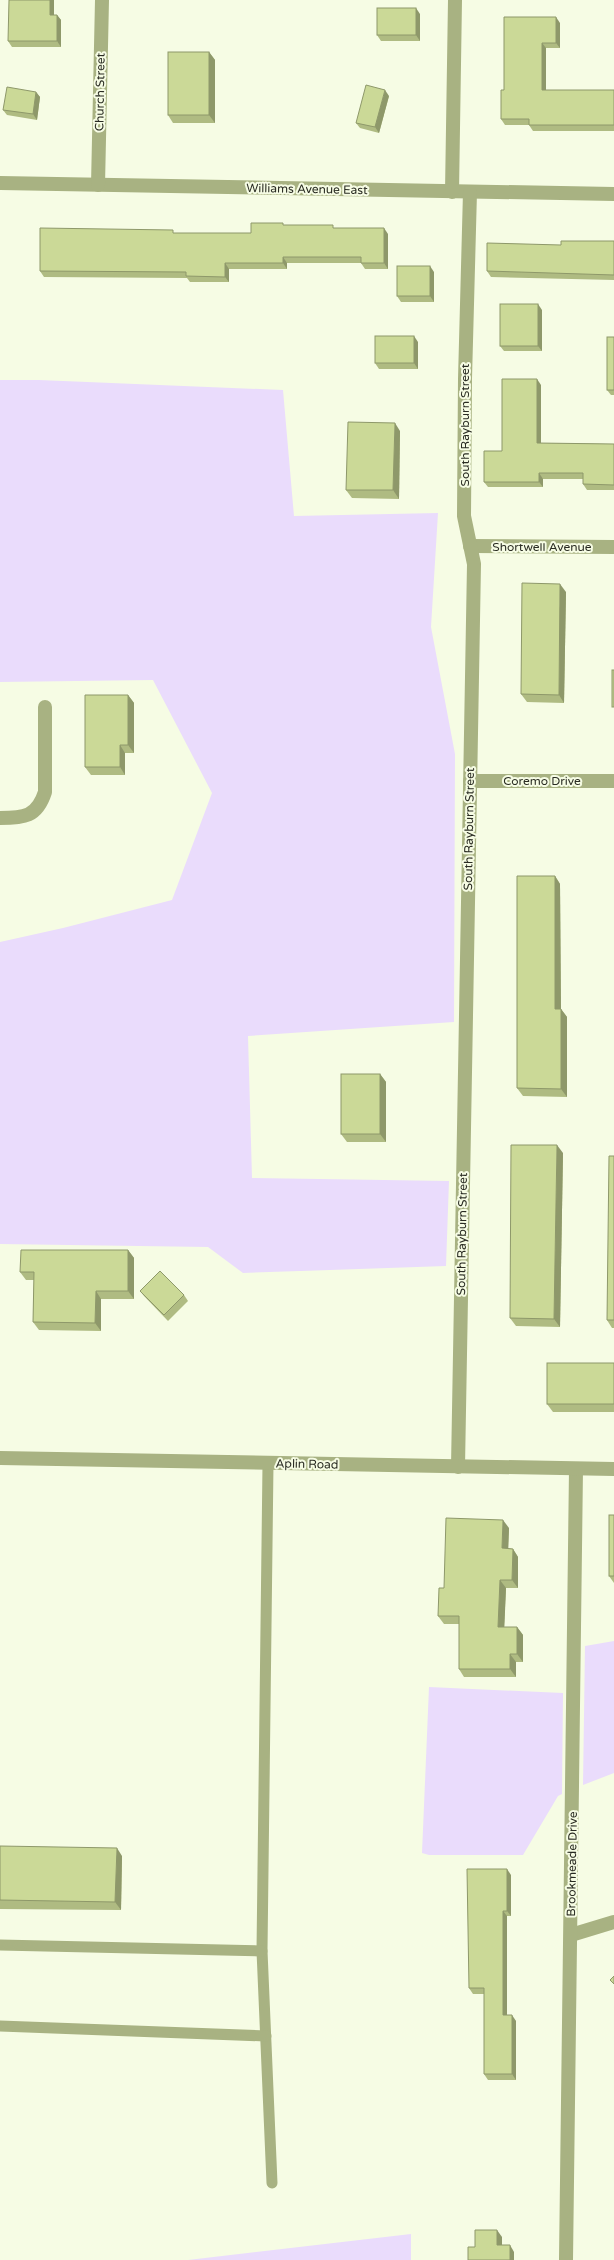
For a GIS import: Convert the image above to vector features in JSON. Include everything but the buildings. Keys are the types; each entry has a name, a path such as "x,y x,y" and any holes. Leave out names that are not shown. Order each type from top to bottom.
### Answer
{"street":[{"name":"Church Street","path":"98,185 102,0"},
{"path":"452,192 455,0"},
{"name":"Williams Avenue East","path":"0,183 614,194"},
{"name":"South Rayburn Street","path":"458,1468 474,564 464,516 464,379 470,192"},
{"name":"Shortwell Avenue","path":"470,546 614,547"},
{"path":"0,818 26,816 41,806 45,792 45,707"},
{"name":"Coremo Drive","path":"470,781 614,782"},
{"name":"Aplin Road","path":"0,1458 458,1468 614,1469"},
{"name":"Brookmeade Drive","path":"566,2260 576,1469"},
{"path":"571,1935 614,1922"}],"lane":[{"path":"268,1464 262,1951 272,2183"},
{"path":"0,1945 262,1951"},
{"path":"0,2026 266,2036"}],"shaded area":[{"path":"0,380 283,390 294,516 438,513 431,627 455,754 454,1022 248,1036 252,1178 449,1181 446,1266 243,1273 208,1247 0,1244 0,942 172,900 212,793 153,680 0,682"},
{"path":"614,1641 614,1773 583,1785 585,1646"},
{"path":"429,1687 563,1693 562,1794 558,1796 523,1855 429,1855 422,1853"},
{"path":"411,2234 411,2260 188,2260"}]}
